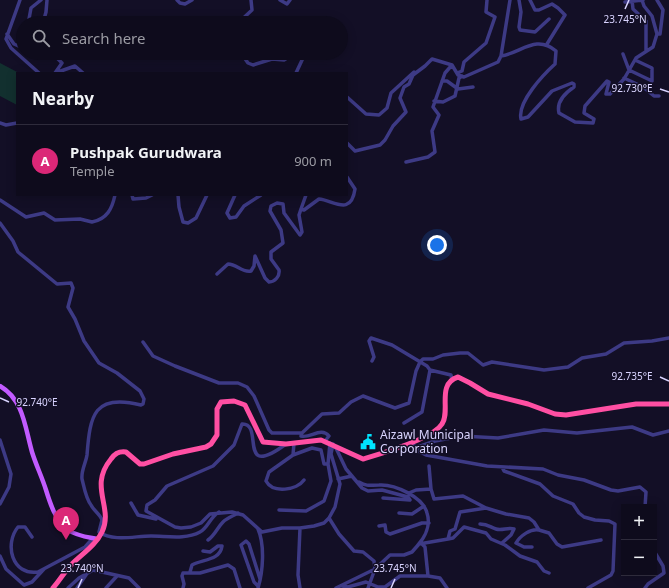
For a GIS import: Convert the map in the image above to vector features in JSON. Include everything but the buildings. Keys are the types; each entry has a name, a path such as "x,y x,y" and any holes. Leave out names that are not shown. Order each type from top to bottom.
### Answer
{"highway":[{"path":"53,588 95,538 102,533 106,519 101,495 101,478 105,467 117,452 126,452 140,464 144,464 172,454 206,447 211,444 217,435 216,409 221,402 240,402 245,405 263,442 286,444 314,440 331,443 353,456 363,459 413,445 442,425 444,395 452,381 458,378 464,379 488,394 528,404 555,414 566,415 636,404 669,404"}],"main road":[{"path":"0,386 13,395 20,409 50,502 59,519 67,530 81,537 95,538"}],"street":[{"path":"16,52 9,45 6,39 20,0"},
{"path":"29,16 30,8 41,0"},
{"path":"45,16 47,0"},
{"path":"177,0 180,3 185,4 192,0"},
{"path":"246,16 252,10 251,0"},
{"path":"280,0 287,4 290,0"},
{"path":"457,73 462,71 464,62 486,43 495,17 486,12 487,0"},
{"path":"434,100 443,102 450,100 455,96 458,89 459,78 496,64 501,56 510,0"},
{"path":"519,0 521,6 519,22 520,30 535,32 549,19"},
{"path":"530,0 535,10 538,11 552,4 565,16 549,46"},
{"path":"501,56 528,45 549,46 556,51 555,64 536,82 520,115 521,119 528,117 552,91 572,83 574,84 574,87 563,96 560,101 558,109 559,113 575,122 594,122 594,120 584,113 585,106 607,81 609,82 606,93 607,95 624,78 635,60 646,51 654,47 657,34 652,16 644,6 643,0 625,2"},
{"path":"657,0 664,10 660,34 657,34"},
{"path":"632,1 635,12 646,21 646,51"},
{"path":"664,10 669,9"},
{"path":"7,34 16,45"},
{"path":"623,54 629,70 652,80 652,68 635,60"},
{"path":"348,144 355,151 372,148 383,142 393,126 406,112 400,95 404,86 409,84 417,72 432,59 452,64 457,73 462,76"},
{"path":"25,60 38,72"},
{"path":"56,72 62,63 59,60"},
{"path":"246,60 253,65 269,60"},
{"path":"296,72 302,60"},
{"path":"406,162 432,156 435,152 432,131 439,115 433,108 434,100 448,68 452,64"},
{"path":"56,72 74,66 82,72"},
{"path":"348,98 366,114 377,116 387,108 391,93 407,80 412,73 417,72"},
{"path":"624,78 643,87 654,96 659,96"},
{"path":"441,82 445,80 458,89 473,87"},
{"path":"0,123 6,125 16,123"},
{"path":"301,209 306,210 319,199 338,206 348,203 354,192 352,183 348,178"},
{"path":"0,200 26,217 44,213 55,220 80,219 92,222 107,215 111,210 115,196"},
{"path":"132,196 133,199 140,199 149,196"},
{"path":"178,196 180,216 183,222 188,224 196,218 206,196"},
{"path":"236,196 227,213 230,218 236,217 244,206 259,196"},
{"path":"217,274 228,264 234,264 247,272 250,271 254,266 255,256 265,278 269,282 273,281 278,276 280,270 271,259 271,252 283,243 282,230 270,211 271,206 277,203 283,204 284,213 300,235 302,232 299,213 306,196"},
{"path":"0,222 13,241 18,252 57,284 71,283 73,288 68,305 84,341 99,363 117,373 140,391 144,399 143,404 141,405 123,402 105,403 98,409 90,426 87,457 82,479 90,505 101,518 99,530 102,533 127,538 187,536 201,532 218,512"},
{"path":"372,361 374,357 370,348 370,338 392,345 430,370 451,375 452,381"},
{"path":"420,362 460,353 468,353 483,365 492,362 544,370 568,367 582,358 606,354 627,342 652,341 669,338"},
{"path":"143,342 153,356 176,366 219,383 238,383 247,387 252,392 271,432 302,433 318,416 325,413 339,413 351,402 363,396 395,408 410,402 420,362"},
{"path":"404,423 422,412 430,370"},
{"path":"286,444 271,455 264,457 259,456 255,451 250,430 246,424 242,424 232,449 213,466 167,486 155,500 147,505 145,510 147,513 175,527 191,527 201,523 210,514 218,512 238,513 243,515 257,528 264,532 282,528 300,528 324,522 329,518 340,484 331,454 331,443"},
{"path":"413,445 462,436 498,438 544,430 577,433 632,427 653,435 669,431"},
{"path":"302,433 301,436 304,437 316,432 326,433 352,476 365,489 370,491 382,490 408,497 410,500 383,498"},
{"path":"0,440 11,474 9,488 0,504"},
{"path":"294,443 294,455"},
{"path":"279,510 306,510 322,503 331,481 328,464 331,443"},
{"path":"413,445 426,455 502,467 543,468 558,475 584,480 611,490 640,487 646,492 645,504"},
{"path":"304,480 296,487 278,489 270,486 266,481 270,472 294,455 312,448 321,450 324,464 328,464"},
{"path":"429,466 431,489 435,500 463,496 486,508 506,514 529,518 534,522 539,530"},
{"path":"502,467 504,471 535,482 553,496 573,504 579,513 584,516 594,520 609,521 615,524 614,571 611,575 588,588"},
{"path":"338,479 352,476"},
{"path":"336,588 375,569 390,555 404,555 412,552 426,532 428,523 428,516 424,506 417,497 381,485 369,487 356,481"},
{"path":"408,493 416,490 431,489"},
{"path":"131,503 138,515 161,520"},
{"path":"399,513 412,514 424,506"},
{"path":"448,539 450,531 455,529 459,513 486,508"},
{"path":"208,540 218,531 221,524 238,513"},
{"path":"329,518 339,534 354,551 363,552 374,561 375,569 369,586"},
{"path":"378,526 385,525 386,532 390,534 422,523 428,523"},
{"path":"480,524 487,524 497,530 509,528 514,529 511,535 502,543"},
{"path":"32,537 25,527 21,526 16,529 10,541 10,552 13,558 21,568 30,572 38,572 85,547 95,538"},
{"path":"417,545 453,538 465,527 486,533 491,539 502,543 520,556 536,562 542,570 549,572"},
{"path":"257,528 262,542 260,579 258,587"},
{"path":"300,528 298,575 300,588"},
{"path":"532,547 524,547 516,543 518,539 533,530 548,533 557,544 562,547 601,540"},
{"path":"258,587 254,582 241,545 246,541 249,544 260,579"},
{"path":"422,544 425,547 429,576"},
{"path":"190,572 192,565 214,558 221,551 222,546 218,546 210,552 203,551"},
{"path":"0,556 6,568 24,585 32,582 46,567"},
{"path":"645,588 648,584 664,573 664,566 657,556"},
{"path":"183,588 184,584 182,574 190,572 205,573 228,565 232,566 240,588"},
{"path":"68,588 86,574 93,570 97,570 129,578 139,588"},
{"path":"77,588 86,574"},
{"path":"106,588 117,576"},
{"path":"341,586 348,587 364,582 369,586 385,587 400,576 429,576 440,578 447,588"}],"green space":[{"path":"0,63 17,72 16,104 0,96"}],"place":[{"name":"Aizawl Municipal Corporation","path":"368,442"},
{"name":"Pushpak Gurudwara","path":"66,540"}]}
